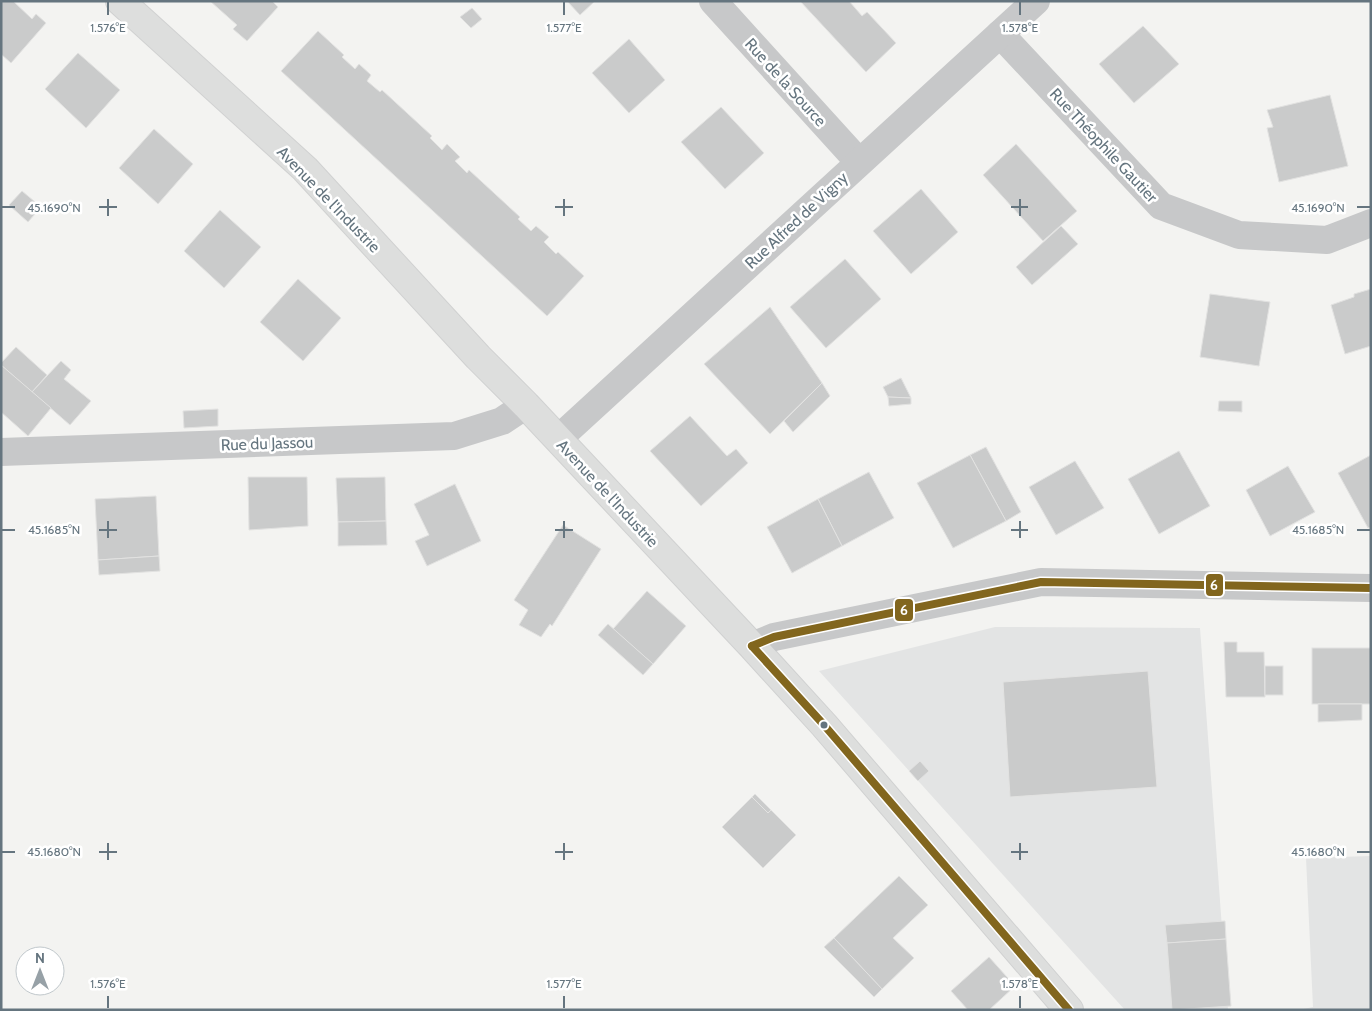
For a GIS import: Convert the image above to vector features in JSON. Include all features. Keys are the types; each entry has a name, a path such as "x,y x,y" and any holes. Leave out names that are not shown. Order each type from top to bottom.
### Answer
{"main road":[{"name":"Avenue de l'Industrie","path":"120,1 304,170 478,357 558,439 752,646 824,726 1069,1010"}],"street":[{"name":"Rue de la Source","path":"713,1 859,162"},
{"name":"Rue Alfred de Vigny","path":"558,439 1036,1"},
{"name":"Rue Théophile Gautier","path":"1000,34 1161,206 1239,234 1327,240 1371,223"},
{"name":"Rue du Jassou","path":"1,452 454,436 502,421 526,405"},
{"path":"752,646 774,636 1041,582 1371,588"}],"shaded area":[{"path":"995,627 1200,628 1228,1010 1125,1010 819,671"},
{"path":"1371,856 1371,1010 1299,1010 1313,1007 1306,858"}],"building":[{"path":"1,1 13,1 32,19 36,14 46,23 11,63 1,54"},
{"path":"210,1 272,1 278,7 247,41 233,29 237,25"},
{"path":"567,1 595,1 580,15"},
{"path":"800,1 849,1 862,16 867,12 896,43 866,72"},
{"path":"472,8 482,19 471,28 460,17"},
{"path":"1143,26 1179,64 1134,103 1099,64"},
{"path":"318,31 344,55 342,57 355,69 359,64 371,75 367,81 380,92 382,90 432,136 430,138 442,150 447,144 460,157 455,161 467,173 469,170 520,217 518,219 531,231 536,226 549,237 544,242 584,276 547,316 281,71"},
{"path":"629,39 665,80 629,113 592,73"},
{"path":"78,53 120,90 86,128 45,89"},
{"path":"1330,95 1348,166 1279,182 1267,128 1273,127 1267,110"},
{"path":"721,107 764,153 725,189 681,142"},
{"path":"154,129 193,164 158,204 119,168"},
{"path":"1016,144 1077,211 1043,241 983,175"},
{"path":"921,189 958,232 911,274 873,231"},
{"path":"22,191 41,207 28,222 9,205"},
{"path":"220,210 261,247 224,288 184,251"},
{"path":"1061,226 1078,244 1032,285 1016,267"},
{"path":"845,259 881,299 826,348 790,307"},
{"path":"298,279 341,318 303,361 260,322"},
{"path":"1371,289 1371,346 1345,354 1331,305 1354,297 1354,294"},
{"path":"1210,294 1270,302 1259,366 1200,357"},
{"path":"770,307 822,383 770,434 704,364"},
{"path":"16,347 47,375 32,392 1,365"},
{"path":"61,361 71,370 64,379 91,401 70,425 32,392"},
{"path":"1,365 51,408 28,436 1,412"},
{"path":"901,378 911,398 888,397 883,387"},
{"path":"822,383 830,396 793,432 784,421"},
{"path":"888,397 911,398 911,404 889,406"},
{"path":"1219,401 1242,401 1242,412 1218,411"},
{"path":"218,409 218,426 184,428 183,411"},
{"path":"690,416 727,456 736,449 748,463 701,506 650,451"},
{"path":"986,447 1021,512 1006,521 970,455"},
{"path":"1179,451 1210,506 1159,534 1128,479"},
{"path":"970,455 1006,521 953,548 917,483"},
{"path":"1371,455 1371,527 1368,528 1338,473"},
{"path":"1075,461 1104,508 1056,535 1029,487"},
{"path":"1288,466 1315,512 1270,536 1246,490"},
{"path":"869,472 894,518 842,546 818,499"},
{"path":"248,477 307,477 308,526 249,530"},
{"path":"385,477 386,521 338,522 336,478"},
{"path":"455,484 481,541 427,566 415,541 429,535 414,504"},
{"path":"156,496 159,556 98,560 95,499"},
{"path":"818,499 842,546 792,573 767,527"},
{"path":"386,521 387,545 338,546 338,522"},
{"path":"563,525 601,549 552,626 550,624 541,637 519,625 528,610 514,600"},
{"path":"159,556 160,571 99,575 98,560"},
{"path":"647,591 686,626 653,664 613,629"},
{"path":"608,624 653,664 643,675 598,635"},
{"path":"1224,642 1237,642 1237,652 1264,652 1265,697 1226,697"},
{"path":"1312,648 1371,648 1371,704 1312,704"},
{"path":"1265,666 1283,666 1283,695 1265,695"},
{"path":"1148,671 1157,787 1010,797 1003,682"},
{"path":"1318,704 1362,704 1362,720 1318,722"},
{"path":"920,761 929,771 918,781 909,771"},
{"path":"755,794 771,810 768,813 752,797"},
{"path":"752,797 768,813 771,810 796,835 763,868 722,827"},
{"path":"899,876 928,905 893,938 914,958 882,989 834,938"},
{"path":"1225,921 1226,939 1167,943 1165,925"},
{"path":"834,938 882,989 874,997 824,947"},
{"path":"1226,939 1231,1006 1172,1010 1167,943"},
{"path":"989,957 1015,986 989,1010 968,1010 951,991"}],"transit line":[{"name":"6","path":"752,646 774,637 1041,582 1371,588"},
{"name":"6","path":"752,646 824,725 1069,1010"}]}
